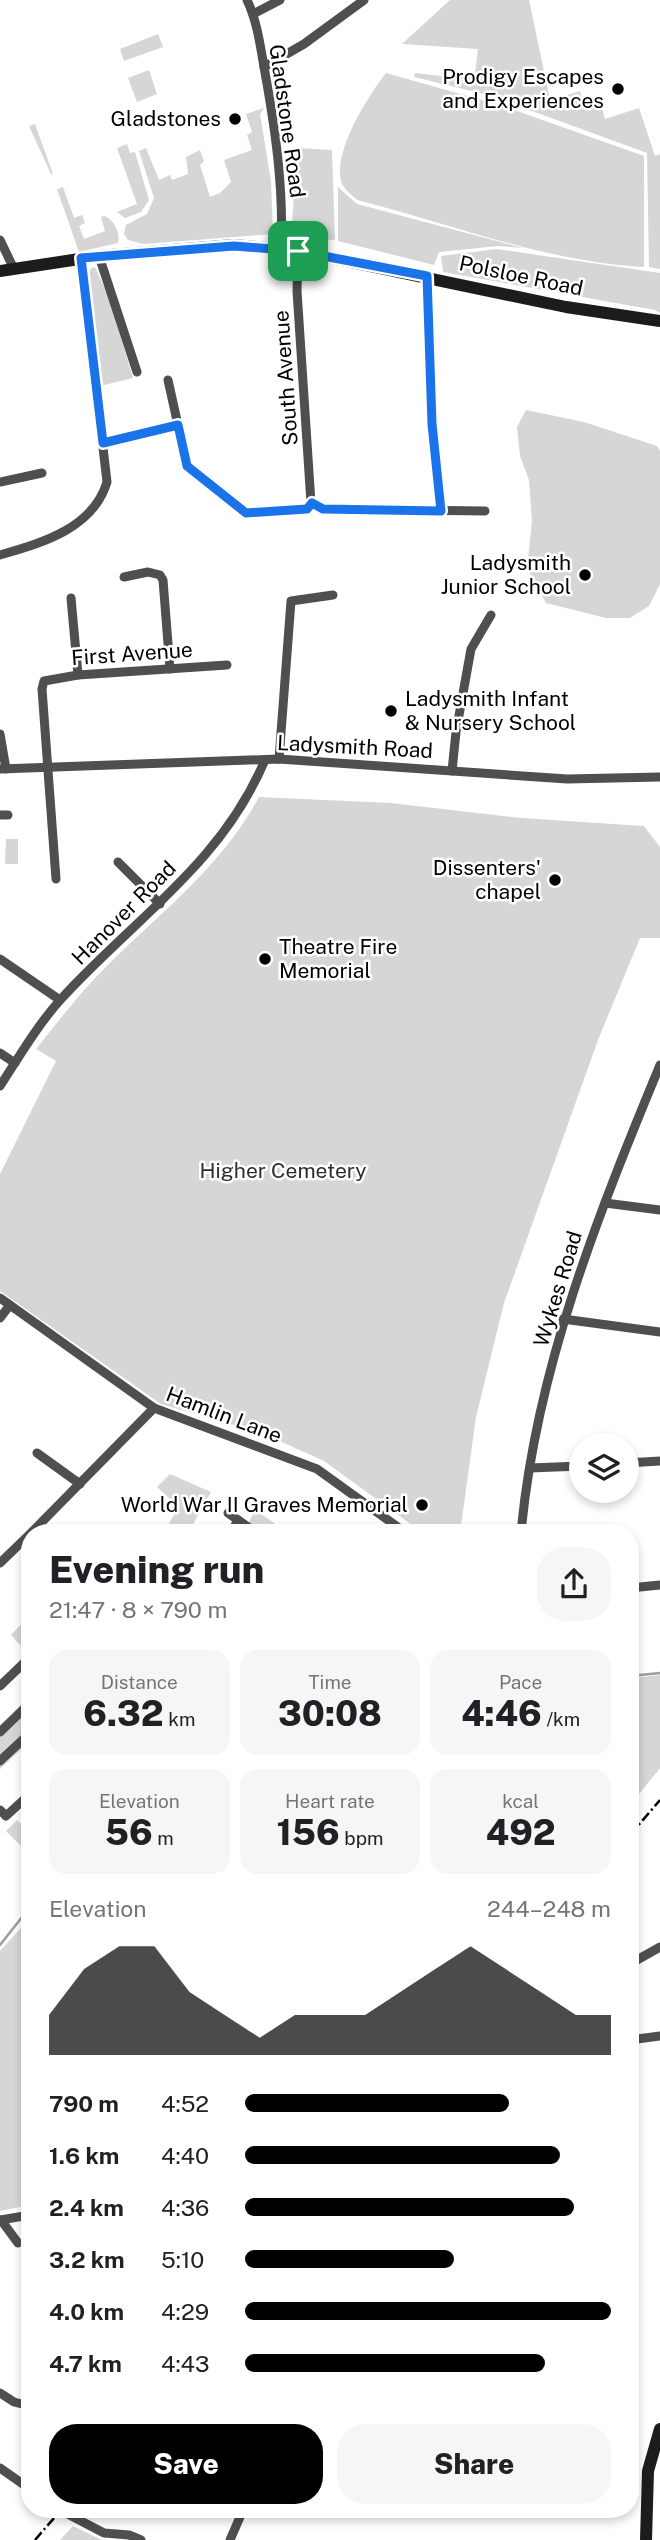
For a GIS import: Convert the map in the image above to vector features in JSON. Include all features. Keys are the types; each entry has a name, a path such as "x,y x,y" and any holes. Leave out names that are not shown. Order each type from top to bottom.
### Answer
{"street":[{"name":"Gladstone Road","path":"247,0 253,14 264,67 282,199 281,249"},
{"path":"253,14 280,0"},
{"path":"264,67 304,44 364,0"},
{"path":"0,240 7,270"},
{"name":"Polsloe Road","path":"7,270 99,256 234,246 281,249 427,276 566,307 660,321"},
{"name":"South Avenue","path":"298,251 297,291 312,503"},
{"path":"99,256 137,373"},
{"path":"0,555 47,542 69,530 89,510 107,482 81,258"},
{"path":"427,276 432,424 441,511"},
{"path":"168,380 187,466 246,513 307,509 312,503 323,509 485,511"},
{"path":"103,443 178,425"},
{"path":"0,482 43,473"},
{"path":"124,577 148,572 160,575 163,580 170,669"},
{"path":"279,759 291,601 333,595"},
{"path":"71,598 78,675"},
{"path":"452,771 471,649 491,615"},
{"name":"First Avenue","path":"49,768 42,684 54,677 227,665"},
{"path":"0,734 3,769"},
{"name":"Ladysmith Road","path":"3,769 279,759 567,779 660,777"},
{"name":"Hanover Road","path":"0,1086 60,1000 160,904 217,842 242,810 265,760"},
{"path":"49,768 56,879"},
{"path":"118,862 160,904"},
{"path":"0,959 60,1000"},
{"path":"0,1053 15,1063"},
{"name":"Wykes Road","path":"522,1524 530,1468 563,1319 605,1203 660,1065"},
{"path":"605,1203 660,1210"},
{"name":"Hamlin Lane","path":"0,1298 154,1408 317,1469 393,1524"},
{"path":"0,1318 10,1305"},
{"path":"563,1319 660,1332"},
{"path":"39,1524 154,1408"},
{"path":"37,1452 80,1484"},
{"path":"639,1462 660,1461"},
{"path":"530,1468 569,1466"},
{"path":"228,1513 244,1524"},
{"path":"236,1524 238,1520"},
{"path":"0,1563 21,1542"},
{"path":"639,1587 660,1585"},
{"path":"0,1686 21,1666"},
{"path":"0,1732 21,1712"},
{"path":"0,1761 21,1741"},
{"path":"0,1810 6,1816 21,1802"},
{"path":"639,1959 660,1947"},
{"path":"639,2039 660,2036"},
{"path":"18,2244 1,2220 21,2216"},
{"path":"0,2393 21,2404"},
{"path":"646,2540 649,2471 660,2429"},
{"path":"0,2468 21,2483"},
{"path":"75,2518 104,2533 129,2535 141,2540"},
{"path":"230,2540 240,2518"}],"green space":[{"path":"450,0 529,0 550,100 580,91 585,109 601,105 605,119 639,108 655,156 660,154 660,269 649,267 647,153 488,95 414,77 415,73 458,78 475,74 478,49 402,44"},
{"path":"158,34 163,47 124,61 120,49"},
{"path":"149,70 157,94 137,102 128,78"},
{"path":"386,73 503,106 644,156 644,267 608,264 535,250 357,200 342,184 342,157 361,110"},
{"path":"264,108 260,114 271,181 273,234 144,244 128,240 124,234 126,225 147,214 154,198 139,151 146,148 159,180 170,175 172,180 188,174 186,157 200,150 204,161 200,165 210,197 220,193 231,182 224,160 252,150 247,135 252,132 246,114"},
{"path":"35,124 53,174 29,126"},
{"path":"127,144 130,153 135,152 149,200 141,212 125,218 117,212 137,204 117,148"},
{"path":"297,148 332,150 335,240 291,238"},
{"path":"63,187 74,218 82,215 85,223 79,226 84,239 105,231 101,217 104,216 116,227 118,243 79,252 57,189"},
{"path":"338,187 357,204 523,248 499,246 439,252 434,265 338,241"},
{"path":"497,249 660,273 660,313 443,272 441,256"},
{"path":"95,267 109,298 133,378 100,386 90,275 90,269"},
{"path":"526,410 584,422 657,446 660,451 660,584 649,606 630,618 606,618 546,603 527,568 532,521 529,480 520,456 517,427"},
{"name":"Higher Cemetery","path":"259,797 391,803 522,818 644,826 660,847 660,938 640,938 598,1040 504,1303 476,1417 461,1524 411,1524 324,1461 264,1434 263,1429 251,1424 244,1428 161,1404 0,1291 0,1174 56,1061 36,1049 98,975 206,870 243,823"},
{"path":"6,839 18,839 18,864 5,864"},
{"path":"170,1474 211,1492 193,1524 169,1524 179,1507 157,1487"},
{"path":"255,1510 276,1524 248,1524"},
{"path":"21,1624 21,1646 11,1635"},
{"path":"660,1675 660,1768 639,1794 639,1677"},
{"path":"21,1705 21,1749 0,1769 0,1726"},
{"path":"17,1820 21,1824 21,1846 6,1831"},
{"path":"21,1928 21,2207 0,2211 0,1951"},
{"path":"73,2526 102,2540 60,2540"}],"waterway":[{"path":"639,1675 660,1673"},
{"path":"0,1945 21,1918"}],"railway":[{"path":"639,1824 660,1800"},
{"path":"35,2540 54,2518"}],"place":[{"name":"Prodigy Escapes and Experiences","path":"618,89"},
{"name":"Gladstones","path":"235,119"},
{"name":"Ladysmith Junior School","path":"585,575"},
{"name":"Ladysmith Infant & Nursery School","path":"391,711"},
{"name":"Dissenters' chapel","path":"555,880"},
{"name":"Theatre Fire Memorial","path":"265,959"},
{"name":"World War II Graves Memorial","path":"422,1505"}],"route":[{"path":"234,246 298,251 427,276 432,424 441,511 323,509 312,503 307,509 246,513 187,466 178,425 172,424 103,443 81,258 234,246"}]}
